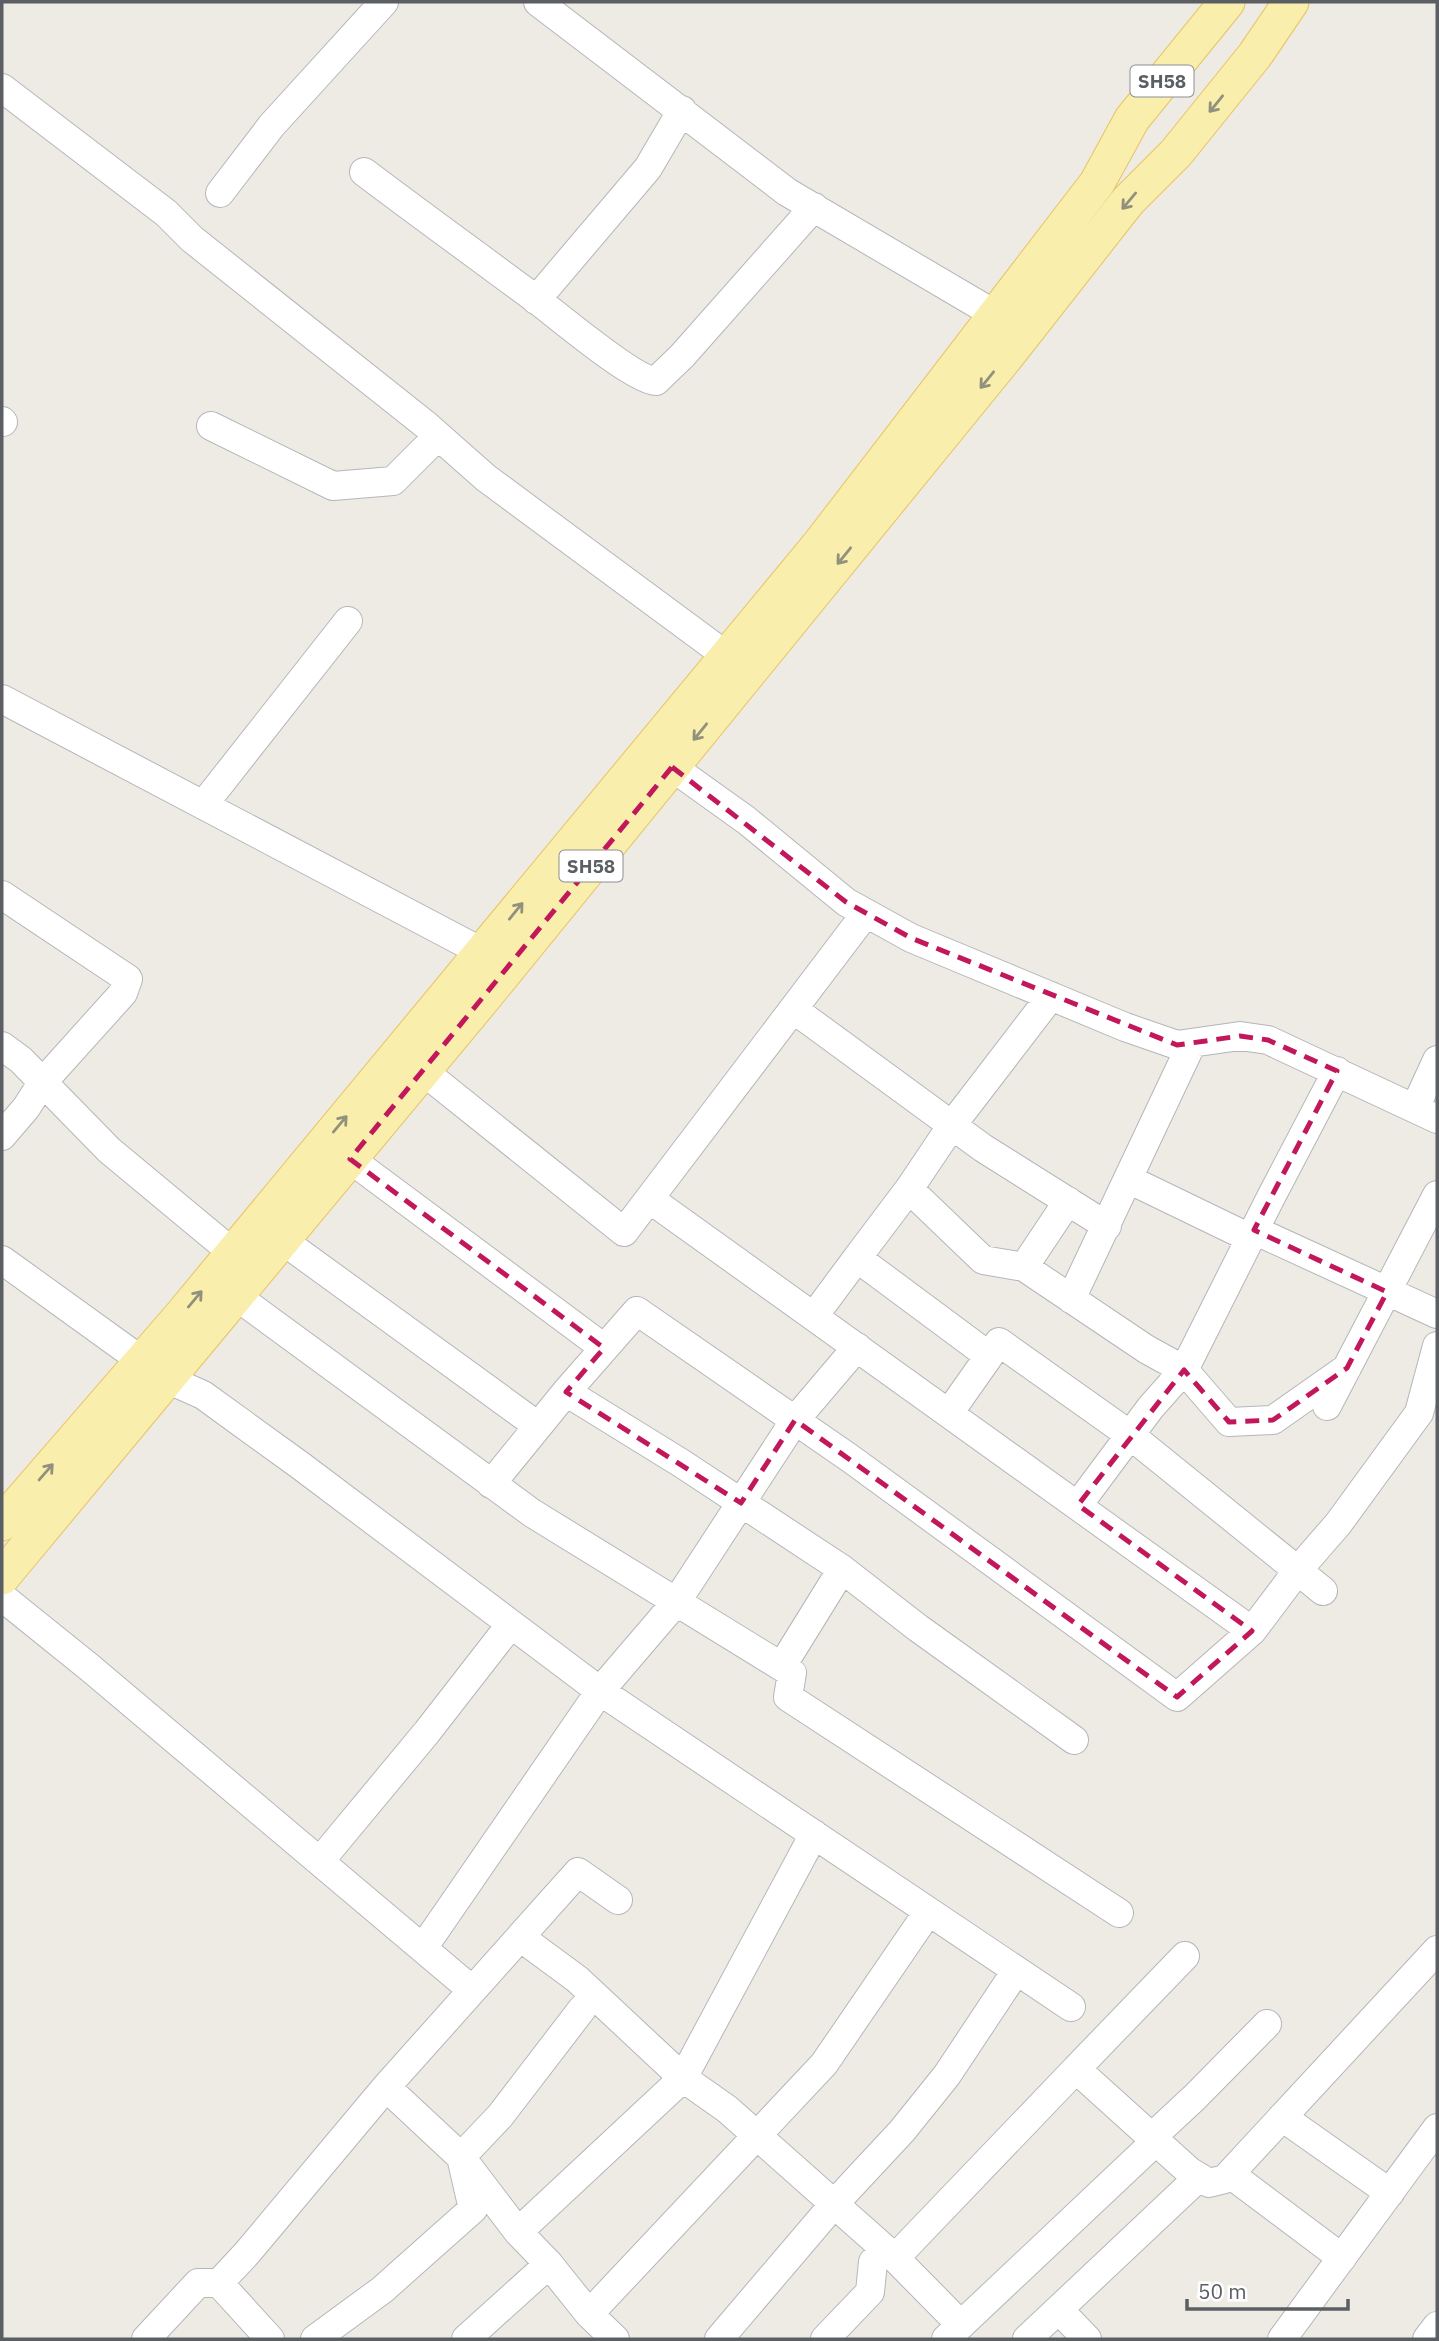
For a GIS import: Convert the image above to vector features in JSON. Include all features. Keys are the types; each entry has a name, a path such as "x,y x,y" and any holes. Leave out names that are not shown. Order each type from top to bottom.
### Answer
{"main road":[{"name":"SH58","path":"2,1577 155,1370 233,1253 482,952 1008,354 1128,201 1177,153 1255,55 1291,2"},
{"name":"SH58","path":"2,1523 155,1370 236,1296 672,767 820,544 1097,183 1132,118 1218,12"}],"street":[{"path":"220,193 272,125 384,2"},
{"path":"538,2 787,192 996,315"},
{"path":"2,88 166,213 192,239 438,436 486,478 738,664"},
{"path":"536,300 648,168 682,110"},
{"path":"364,172 630,370 651,382 656,382 682,356 814,208"},
{"path":"211,426 333,486 393,481 438,436"},
{"path":"204,804 348,621"},
{"path":"2,699 482,952"},
{"path":"672,767 746,820 846,902 911,938 1125,1027 1177,1045 1240,1036 1268,1040 1426,1114 1437,1060"},
{"path":"2,895 128,979 123,993 42,1083 26,1108 2,1136"},
{"path":"422,1071 624,1232 866,913"},
{"path":"814,1316 1051,996"},
{"path":"793,1009 953,1125 1107,1226"},
{"path":"1071,1299 1192,1043"},
{"path":"2,1046 21,1060 109,1150 233,1253"},
{"path":"1078,1505 1151,1407 1184,1370 1337,1071"},
{"path":"350,1159 604,1348"},
{"path":"1128,1180 1437,1314"},
{"path":"909,1189 984,1260 1024,1267 1146,1349 1184,1370 1229,1422 1273,1420 1347,1368"},
{"path":"1327,1406 1437,1195"},
{"path":"651,1199 1252,1631"},
{"path":"1024,1267 1068,1201"},
{"path":"282,1240 538,1426"},
{"path":"857,1258 989,1356"},
{"path":"2,1260 155,1370 203,1395 600,1691 1071,2007"},
{"path":"236,1296 532,1513 792,1673 788,1697 1119,1913"},
{"path":"491,1484 565,1392 637,1311 795,1420 1177,1697 1252,1631 1298,1570 1338,1524 1419,1413 1437,1346"},
{"path":"949,1413 999,1342 1130,1435 1323,1591"},
{"path":"422,1948 600,1691 677,1601 795,1420 857,1347"},
{"path":"565,1392 842,1569 918,1628 1074,1740"},
{"path":"782,1667 842,1569"},
{"path":"2,1597 89,1667 472,1990"},
{"path":"320,1861 427,1732 511,1624"},
{"path":"518,2232 683,2078 814,1834"},
{"path":"146,2339 198,2283 219,2283 247,2253 386,2087 578,1872 618,1900"},
{"path":"589,2314 824,2064 928,1912"},
{"path":"520,1937 577,1979 683,2078 727,2109 895,2258 951,2335 1267,2024"},
{"path":"1076,2069 1189,2171 1209,2183 1225,2179 1437,1950"},
{"path":"895,2258 1185,1956"},
{"path":"719,2339 834,2204 902,2131 947,2075 1016,1971"},
{"path":"461,2157 500,2116 582,2009"},
{"path":"386,2087 461,2157 518,2232 549,2264 589,2314 615,2339"},
{"path":"1282,2117 1390,2193"},
{"path":"1282,2339 1437,2127"},
{"path":"315,2339 352,2309 382,2290 473,2209 461,2157"},
{"path":"1230,2174 1342,2258"},
{"path":"1027,2339 1199,2177"},
{"path":"825,2339 870,2292 873,2262 885,2250 895,2258"},
{"path":"466,2339 549,2264"},
{"path":"219,2283 270,2339"},
{"path":"1059,2310 1087,2339"},
{"path":"1427,2339 1437,2326"}],"highlighted area":[{"path":"672,767 846,902 911,938 1177,1045 1240,1036 1268,1040 1337,1071 1254,1230 1387,1292 1347,1368 1273,1420 1229,1422 1184,1370 1078,1505 1252,1631 1177,1697 795,1420 741,1503 566,1392 604,1348 350,1159"}]}
